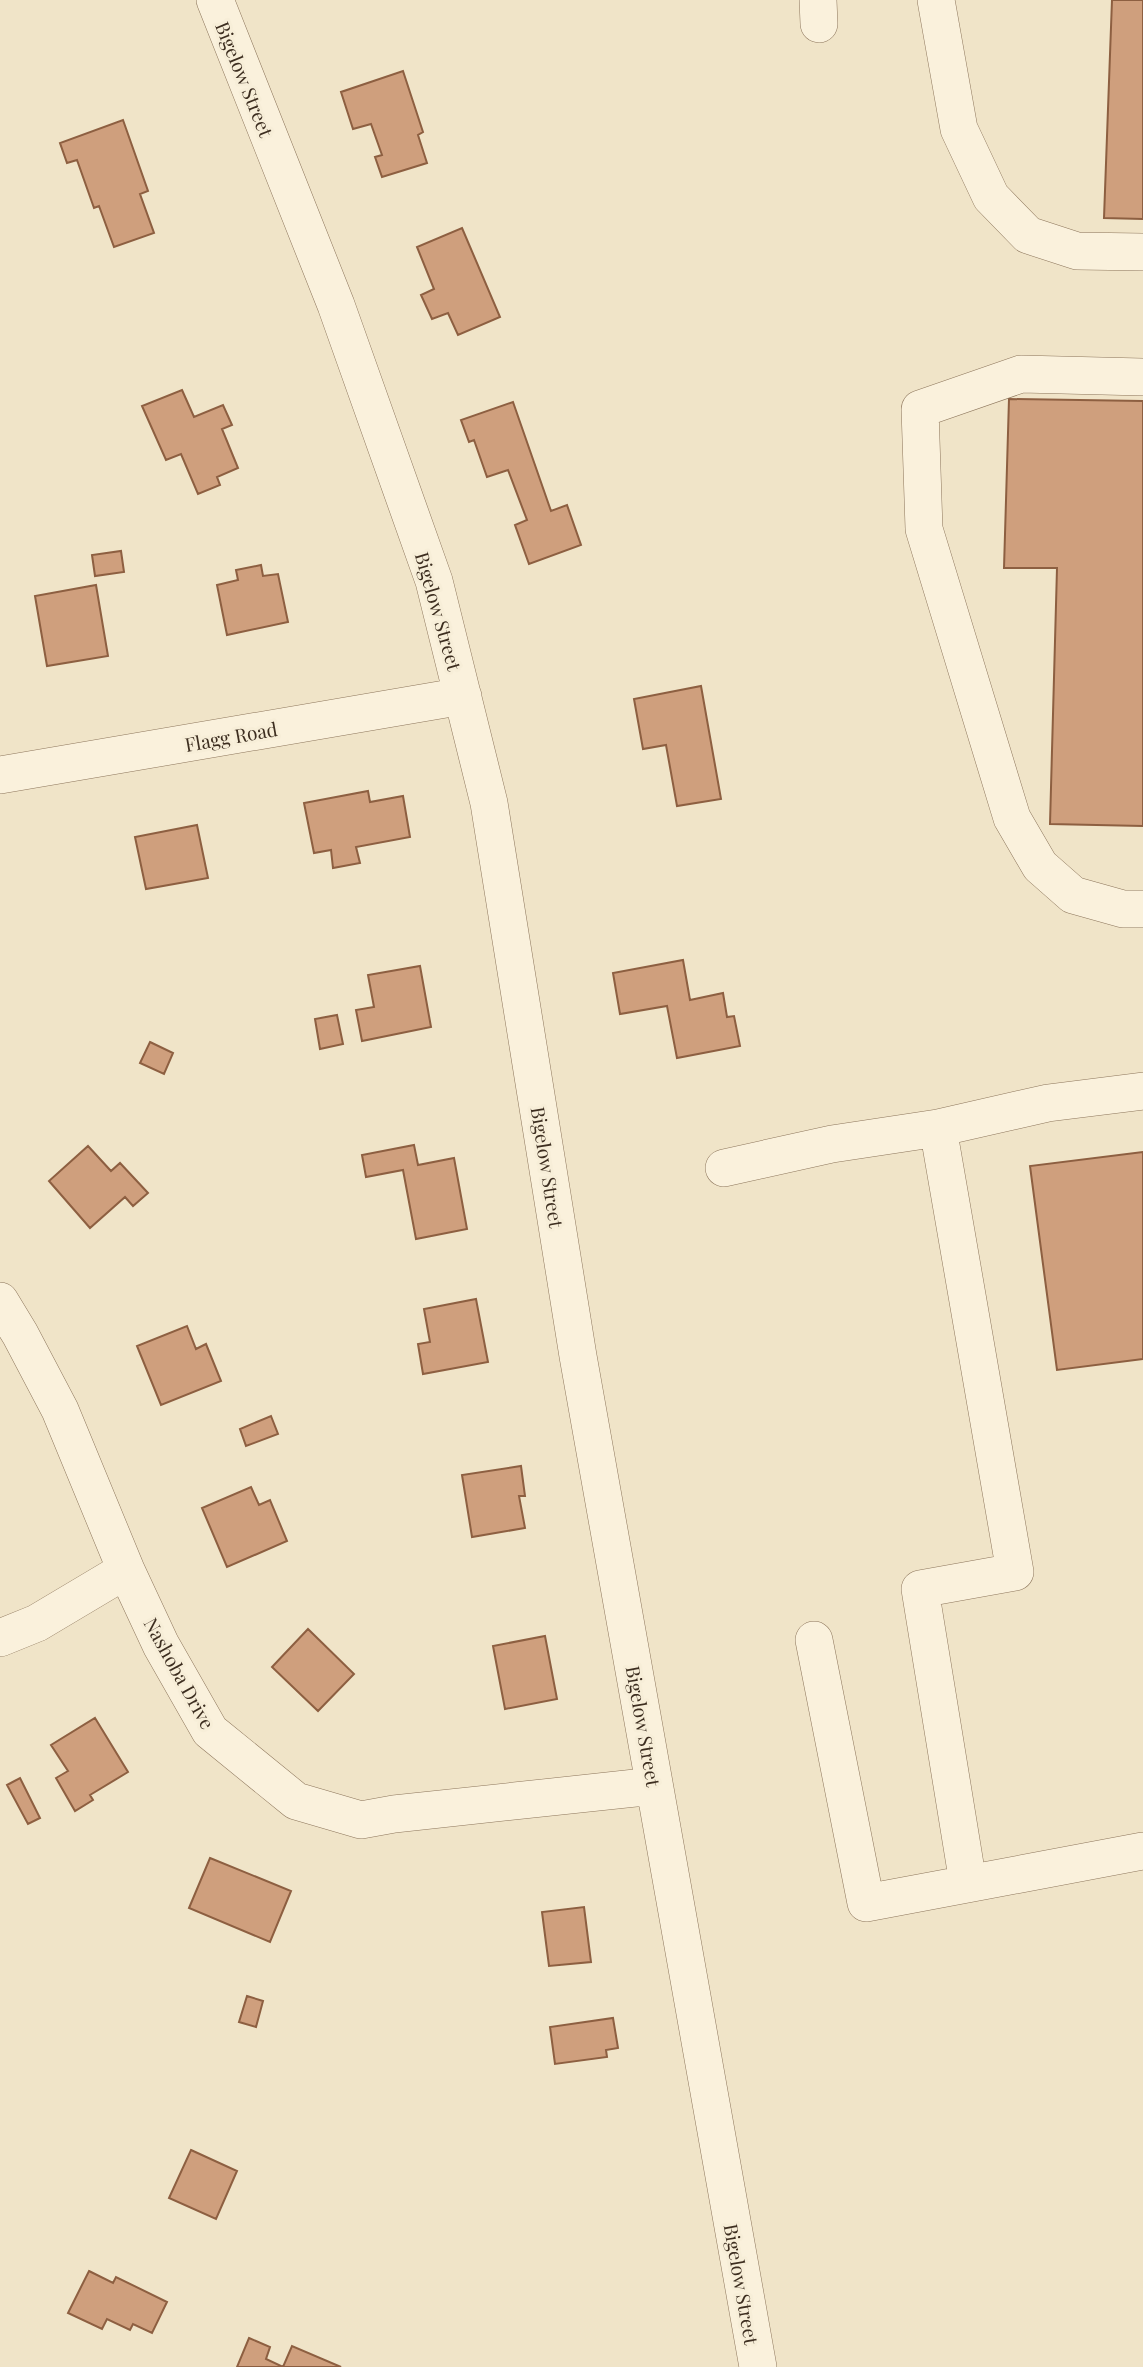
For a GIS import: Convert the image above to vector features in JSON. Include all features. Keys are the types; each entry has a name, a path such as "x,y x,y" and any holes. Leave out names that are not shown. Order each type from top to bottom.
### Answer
{"street":[{"name":"Bigelow Street","path":"215,0 346,331 434,582 489,803 578,1356 758,2367"},
{"path":"936,0 959,130 991,197 1028,235 1077,251 1143,252"},
{"path":"1143,377 1021,374 920,409 925,529 1012,818 1040,866 1073,895 1123,909 1143,909"},
{"name":"Flagg Road","path":"0,775 463,696"},
{"path":"723,1168 832,1144 938,1128 1048,1103 1143,1091"},
{"path":"938,1128 1015,1572 920,1589 968,1883"},
{"name":"Nashoba Drive","path":"0,1301 60,1410 126,1570 161,1645 210,1731 296,1801 361,1820 394,1814 654,1786"},
{"path":"0,1637 37,1623 126,1570"},
{"path":"814,1640 866,1903 1143,1851"}],"building":[{"path":"1112,0 1143,0 1143,219 1104,218"},
{"path":"403,71 423,132 418,135 427,163 382,177 375,157 382,155 371,124 353,129 341,92"},
{"path":"123,120 148,191 140,194 154,233 114,247 99,206 94,208 77,160 67,163 60,143"},
{"path":"462,228 500,317 458,335 448,313 432,319 421,295 434,289 417,247"},
{"path":"182,390 194,417 223,405 232,425 222,429 238,468 217,477 220,485 198,494 181,454 166,460 142,406"},
{"path":"1009,399 1143,401 1143,826 1050,824 1057,568 1004,568"},
{"path":"513,402 551,511 567,505 581,545 529,564 515,525 527,520 508,470 487,477 474,440 469,442 461,420"},
{"path":"121,551 124,572 95,576 92,555"},
{"path":"261,565 263,576 278,574 288,622 227,635 217,585 238,580 236,570"},
{"path":"96,585 108,656 47,666 35,596"},
{"path":"701,686 721,799 677,806 666,745 643,749 634,699"},
{"path":"368,791 370,802 403,796 410,837 356,847 360,863 333,868 331,850 314,853 304,803"},
{"path":"197,825 208,878 146,889 135,837"},
{"path":"683,960 690,1000 723,993 727,1017 734,1016 740,1046 677,1058 667,1006 620,1014 613,973"},
{"path":"420,966 431,1027 362,1041 356,1010 374,1007 368,975"},
{"path":"337,1015 343,1044 320,1049 315,1019"},
{"path":"150,1042 173,1053 164,1074 140,1063"},
{"path":"414,1145 418,1165 454,1158 467,1229 416,1239 403,1170 366,1177 362,1155"},
{"path":"88,1146 111,1171 120,1163 148,1193 133,1206 125,1197 90,1228 49,1181"},
{"path":"1143,1152 1143,1359 1057,1370 1030,1166"},
{"path":"476,1299 488,1362 423,1374 418,1344 430,1342 424,1309"},
{"path":"187,1326 196,1349 206,1344 221,1381 161,1405 137,1346"},
{"path":"271,1416 278,1434 246,1446 240,1429"},
{"path":"521,1466 525,1496 519,1496 525,1528 472,1537 462,1475"},
{"path":"251,1487 259,1505 270,1500 287,1541 227,1567 202,1508"},
{"path":"308,1629 354,1674 318,1711 272,1667"},
{"path":"545,1636 557,1699 505,1709 493,1646"},
{"path":"95,1718 128,1772 90,1795 93,1800 75,1811 56,1778 68,1771 51,1745"},
{"path":"20,1778 40,1818 28,1824 7,1785"},
{"path":"210,1858 291,1891 270,1942 189,1908"},
{"path":"584,1907 591,1962 549,1966 542,1912"},
{"path":"247,1996 263,2001 256,2027 239,2022"},
{"path":"613,2018 618,2048 606,2050 607,2057 555,2064 550,2027"},
{"path":"191,2150 237,2171 216,2219 169,2198"},
{"path":"89,2271 113,2283 116,2277 167,2302 152,2333 133,2324 130,2330 107,2319 102,2329 68,2313"},
{"path":"249,2338 270,2347 266,2359 283,2367 237,2367"},
{"path":"292,2346 341,2367 283,2367"}]}
